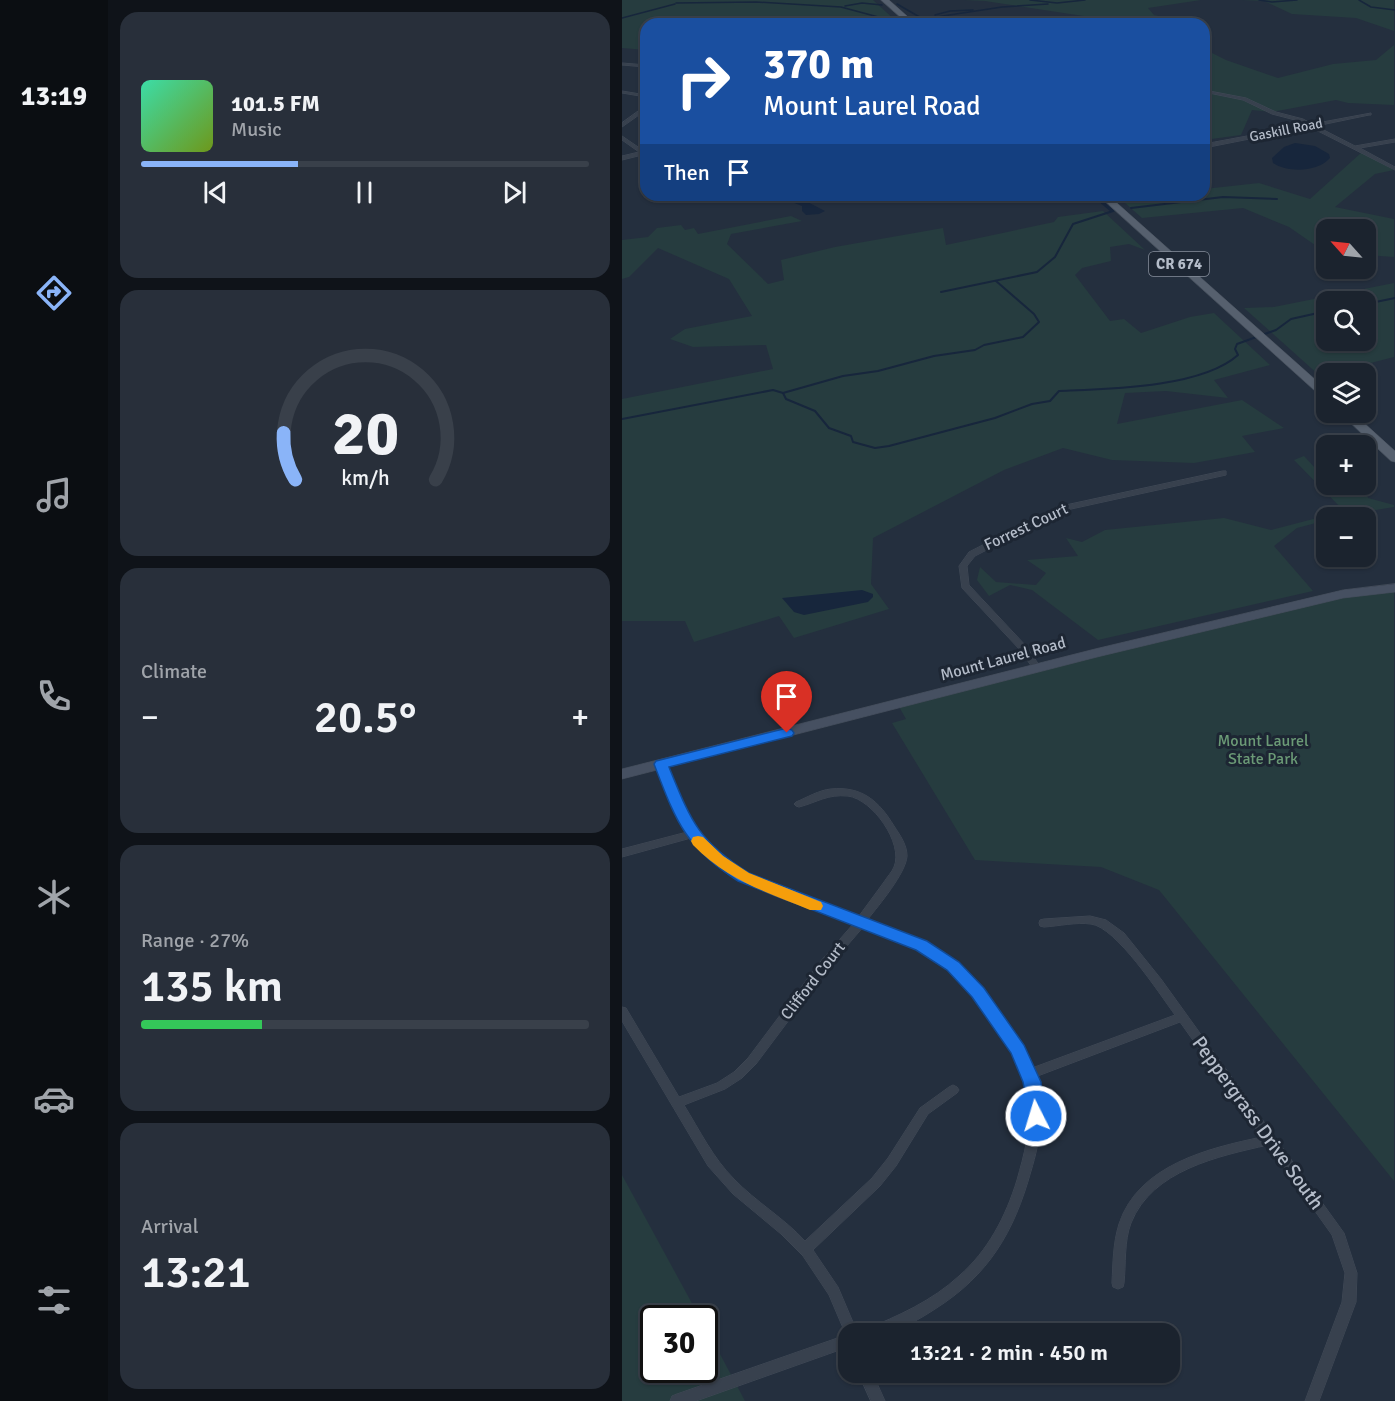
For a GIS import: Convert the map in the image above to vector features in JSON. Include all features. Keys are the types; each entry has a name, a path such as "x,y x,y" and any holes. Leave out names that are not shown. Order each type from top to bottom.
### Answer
{"main road":[{"path":"885,0 905,18"},
{"name":"CR 674","path":"1110,201 1316,386"},
{"path":"1357,423 1394,458"},
{"name":"Mount Laurel Road","path":"622,774 1037,668 1334,596 1394,588"}],"street":[{"path":"622,64 640,66"},
{"path":"622,92 640,95"},
{"path":"1210,92 1244,99 1268,111 1311,125 1394,169"},
{"path":"622,125 640,112"},
{"name":"Gaskill Road","path":"1210,145 1369,114"},
{"path":"622,138 640,150"},
{"path":"1354,148 1394,140"},
{"path":"622,158 640,154"},
{"name":"Forrest Court","path":"1037,668 1024,649 965,586 962,572 967,560 981,548 1060,509 1223,473"},
{"path":"661,764 681,814 692,834 718,860 744,877 921,946 953,966 978,992 1009,1035 1030,1074 1035,1098 1034,1133 1016,1202 1001,1235 978,1266 948,1294 931,1307 894,1323"},
{"name":"Clifford Court","path":"678,1102 721,1086 745,1069 823,965 861,922 899,868 901,849 896,836 878,808 867,799 852,793 830,792 799,804"},
{"path":"622,853 692,834"},
{"name":"Peppergrass Drive South","path":"1044,923 1090,920 1111,928 1127,944 1338,1233 1351,1273 1349,1302 1312,1401"},
{"path":"622,1011 712,1162 729,1185 786,1231 805,1250 836,1296 847,1323"},
{"path":"1030,1074 1181,1017"},
{"path":"805,1250 876,1182 892,1162 924,1111 953,1090"},
{"path":"1118,1284 1123,1230 1127,1219 1149,1187 1170,1173 1216,1153 1270,1140"},
{"path":"677,1401 838,1345"},
{"path":"870,1383 878,1401"}],"green space":[{"path":"622,0 873,0 893,18 640,18 640,50 622,48"},
{"path":"964,0 1201,0 1148,8 1154,15 1169,18 1097,18 985,1"},
{"path":"1242,0 1394,0 1394,31 1356,18 1292,14 1264,1"},
{"path":"1394,45 1394,105 1348,103 1336,100 1272,112 1252,110 1241,135 1210,139 1210,52 1278,78 1333,64 1376,60"},
{"path":"1362,152 1394,170 1375,174 1335,207 1394,219 1394,257 1376,256 1376,219 1316,219 1316,246 1289,227 1243,208 1142,218 1125,203 1210,201 1210,188 1259,183 1310,199"},
{"path":"1103,211 1145,250 1129,244 1110,247 1111,261 1082,268 1075,275 1110,321 1124,319 1141,333 1190,317 1214,313 1270,365 1214,380 1228,398 1166,391 1125,393 1117,424 1242,400 1284,428 1242,436 1255,452 1194,463 1112,460 1063,448 1004,470 873,538 871,584 889,609 794,638 779,616 694,642 685,621 622,621 622,399 773,369 766,345 693,347 670,339 685,329 752,316 729,279 658,248 629,277 622,279 622,240 648,237 657,228 681,225 685,230 694,228 698,234 791,216 802,221 731,234 727,244 768,284 784,280 781,260 835,247 943,228 946,245 1054,222 1058,217"},
{"path":"1394,283 1394,357 1371,363 1316,363 1316,372 1244,308 1274,307 1316,299 1316,351 1376,351 1376,291 1354,291"},
{"path":"1304,456 1316,469 1316,482 1294,460"},
{"path":"1328,495 1367,495 1368,498 1394,505 1394,507 1376,510 1376,507 1340,507"},
{"path":"1224,518 1271,530 1316,518 1316,523 1297,528 1274,546 1313,591 1098,640 1032,590 1010,585 989,596 977,580 980,567 996,582 1036,585 1046,573 1027,560 1078,556 1066,538 1082,542 1105,530"},
{"name":"Mount Laurel State Park","path":"1394,589 1394,1181 1159,890 1101,867 975,860 892,723 906,719 898,705 1343,594"},
{"path":"622,1175 693,1305 640,1305 640,1383 718,1383 718,1350 745,1401 622,1401"}],"water":[{"path":"1295,143 1315,146 1329,154 1330,158 1318,166 1294,170 1273,163 1272,158 1284,147"},
{"path":"789,201 806,201 825,211 806,215 802,211 802,206"},
{"path":"862,590 873,594 868,602 804,615 794,612 782,598"}],"waterway":[{"path":"1030,0 1057,3 1085,0"},
{"path":"1259,0 1272,2 1297,0"},
{"path":"1359,0 1371,7 1395,10"},
{"path":"676,3 756,2 841,7 882,18"},
{"path":"845,6 862,3 882,5"},
{"path":"622,18 675,4"},
{"path":"897,4 921,18"},
{"path":"930,18 1002,7 1048,4"},
{"path":"935,15 950,11 973,10"},
{"path":"1210,199 1277,199"},
{"path":"1101,201 1113,211"},
{"path":"1131,208 1190,201"},
{"path":"941,292 1037,272 1055,257 1073,224 1113,211"},
{"path":"783,393 843,376 878,371 934,356 975,350 984,345 1023,337 1039,322 1034,314 996,281"},
{"path":"1376,302 1395,298"},
{"path":"783,393 786,399 815,411 829,428 851,436 853,442 875,448 889,446 995,418 1032,404 1050,401 1059,391 1153,385 1201,374 1222,366 1238,355 1235,349 1237,344 1276,330 1291,319 1316,313"},
{"path":"622,419 773,390 783,393"}],"slow traffic":[{"path":"698,841 718,860 744,877 815,906"}],"route":[{"path":"787,733 661,764 677,806 692,834 718,860 744,877 921,946 953,966 978,992 1018,1050 1032,1082 1036,1116"}]}
